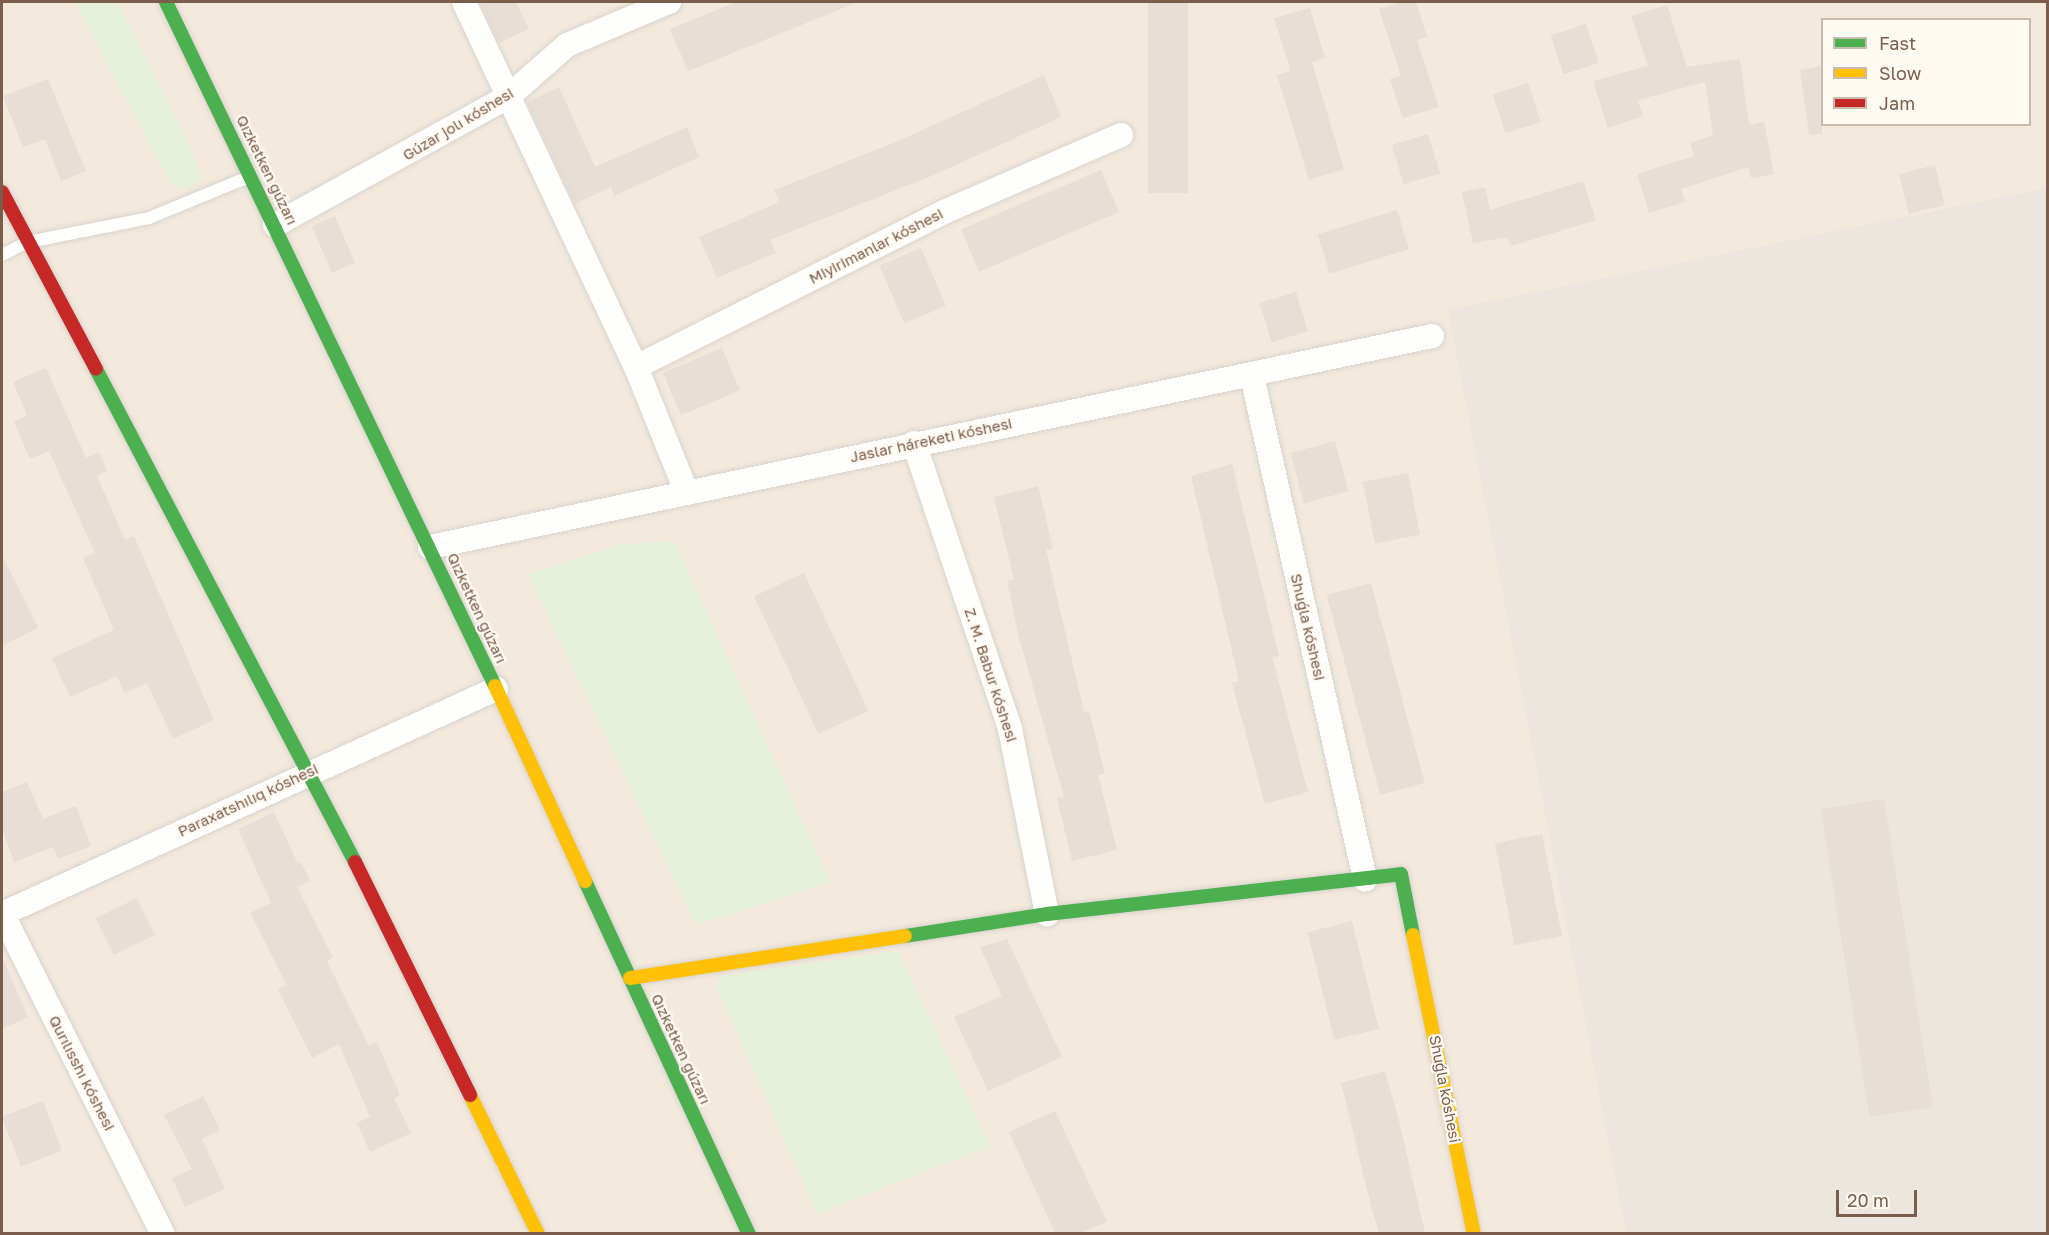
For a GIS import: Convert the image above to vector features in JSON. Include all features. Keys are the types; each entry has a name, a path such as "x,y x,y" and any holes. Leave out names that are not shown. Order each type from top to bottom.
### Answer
{"street":[{"name":"Qızketken gúzarı","path":"166,2 430,547 749,1233"},
{"path":"464,2 636,367 687,493"},
{"name":"Gúzar jolı kóshesi","path":"275,225 508,97 567,45 669,2"},
{"name":"Miyirimanlar kóshesi","path":"636,367 944,212 1121,135"},
{"path":"2,192 310,771 538,1233"},
{"name":"Jaslar háreketi kóshesi","path":"430,547 914,443 1252,376 1432,336"},
{"name":"Shuǵla kóshesi","path":"1252,376 1365,879 1401,874 1474,1233"},
{"name":"Z. M. Babur kóshesi","path":"914,443 1010,729 1047,914"},
{"name":"Paraxatshılıq kóshesi","path":"2,914 310,771 496,689"},
{"path":"630,978 1047,914 1365,879"},
{"name":"Qurılısshı kóshesi","path":"2,914 163,1233"}],"lane":[{"path":"2,255 28,242 149,218 251,176"}],"shaded area":[{"path":"2,2 2047,2 2047,1233 2,1234"},
{"path":"2047,188 2047,1233 1626,1233 1448,310"}],"green space":[{"path":"75,2 117,2 188,142 202,177 191,187 175,188 160,164"},
{"path":"674,541 830,882 696,925 528,574 623,544"},
{"path":"898,951 990,1146 817,1214 716,986 720,976"}],"building":[{"path":"480,2 516,2 529,29 499,43"},
{"path":"736,2 858,2 688,71 670,29"},
{"path":"1148,2 1188,2 1188,193 1148,193"},
{"path":"1401,2 1416,2 1427,37 1417,40 1439,107 1403,118 1390,79 1401,76 1379,9"},
{"path":"1667,5 1687,67 1740,59 1749,125 1764,122 1774,174 1751,178 1749,167 1681,189 1685,202 1649,213 1637,174 1694,156 1690,143 1713,135 1705,82 1638,100 1643,116 1608,128 1593,81 1648,66 1631,16"},
{"path":"1310,8 1325,58 1312,62 1344,169 1309,180 1277,75 1291,71 1274,18"},
{"path":"1586,24 1599,63 1563,74 1551,35"},
{"path":"1821,66 1822,134 1809,135 1800,70"},
{"path":"1044,75 1061,117 934,175 770,240 776,253 717,278 699,237 780,202 774,190 896,142"},
{"path":"48,79 86,171 61,181 45,139 23,147 3,96"},
{"path":"1528,83 1541,122 1505,133 1493,94"},
{"path":"559,87 595,167 687,127 699,157 614,196 611,187 575,204 527,102"},
{"path":"1428,134 1440,173 1404,184 1392,145"},
{"path":"1935,165 1945,205 1909,214 1899,174"},
{"path":"1101,170 1119,212 979,272 961,229"},
{"path":"1583,181 1596,220 1511,246 1507,237 1473,243 1462,192 1485,187 1490,210"},
{"path":"1397,210 1409,249 1330,273 1318,234"},
{"path":"335,216 355,263 332,273 312,226"},
{"path":"921,248 946,306 904,324 880,266"},
{"path":"1296,292 1308,331 1272,342 1260,303"},
{"path":"722,348 740,390 681,415 663,373"},
{"path":"46,368 86,458 99,452 107,471 97,476 125,540 134,536 214,720 173,739 147,683 124,693 117,676 70,697 52,658 114,630 83,558 95,553 49,451 30,459 14,422 27,415 13,382"},
{"path":"1335,441 1348,491 1304,503 1291,453"},
{"path":"1232,464 1279,656 1272,657 1308,792 1265,804 1232,683 1239,681 1191,476"},
{"path":"1408,473 1420,535 1375,544 1363,482"},
{"path":"1038,486 1053,549 1046,550 1084,712 1089,711 1105,773 1098,775 1117,850 1072,861 1057,798 1064,797 1018,634 1007,581 1014,579 994,497"},
{"path":"2,555 38,628 2,646"},
{"path":"804,573 868,711 818,734 754,596"},
{"path":"1371,583 1425,783 1380,795 1327,595"},
{"path":"27,782 43,819 76,806 91,846 58,859 53,847 14,862 2,828 2,792"},
{"path":"1884,799 1933,1107 1870,1117 1821,809"},
{"path":"274,812 298,864 301,862 310,881 297,887 333,958 327,961 369,1046 377,1042 400,1095 394,1098 411,1133 370,1152 357,1123 370,1117 339,1044 312,1058 278,989 287,985 250,913 271,903 238,829"},
{"path":"1542,834 1562,936 1515,945 1495,843"},
{"path":"137,898 155,935 114,955 96,918"},
{"path":"1352,921 1379,1029 1334,1040 1307,932"},
{"path":"1007,939 1062,1057 988,1091 954,1017 1002,996 980,947"},
{"path":"2,956 28,1017 2,1029"},
{"path":"1385,1071 1425,1233 1379,1233 1373,1213 1341,1083"},
{"path":"203,1096 220,1130 202,1139 225,1189 185,1207 172,1178 192,1169 164,1115"},
{"path":"43,1101 62,1150 21,1166 2,1117"},
{"path":"1055,1111 1107,1222 1081,1233 1055,1233 1009,1132"}],"traffic: fast":[{"path":"166,2 495,686"},
{"path":"96,369 355,862"},
{"path":"905,936 1047,914 1401,874 1413,935"},
{"path":"585,881 749,1234"}],"traffic: slow":[{"path":"495,686 585,881"},
{"path":"1413,935 1474,1234"},
{"path":"630,978 905,936"},
{"path":"470,1095 538,1234"}],"traffic: jam":[{"path":"2,192 96,369"},
{"path":"355,862 470,1095"}]}
